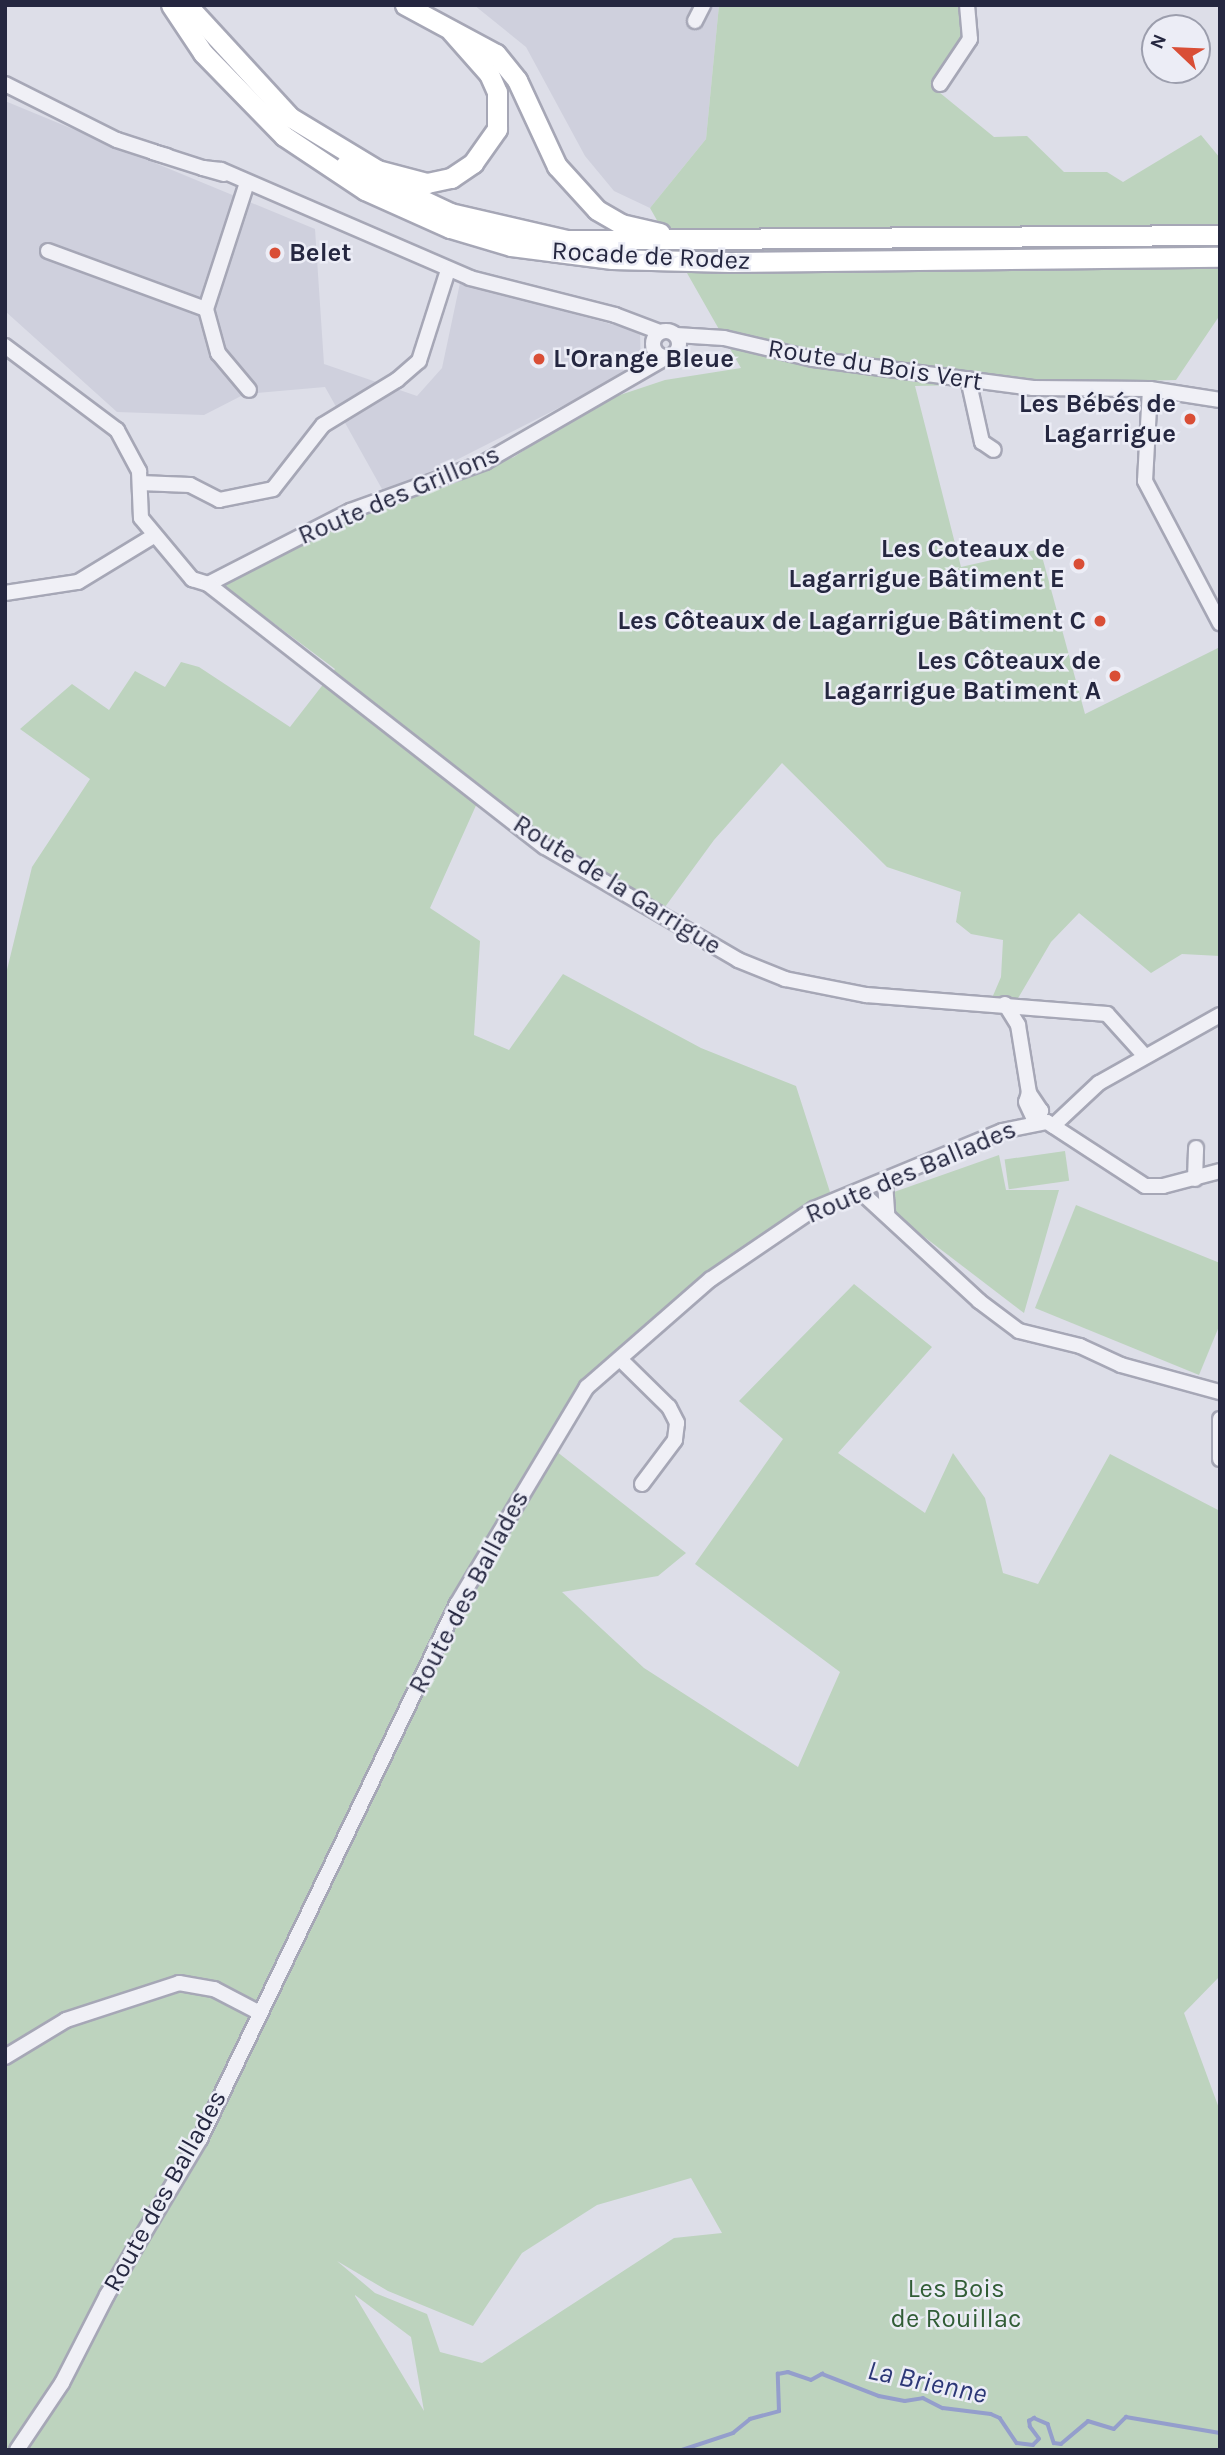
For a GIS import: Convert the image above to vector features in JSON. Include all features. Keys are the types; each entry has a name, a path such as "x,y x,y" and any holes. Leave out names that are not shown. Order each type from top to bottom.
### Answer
{"highway":[{"name":"Rocade de Rodez","path":"171,5 203,53 284,136 365,190 450,228 511,246 612,259 730,262 1220,258"},
{"name":"Rocade de Rodez","path":"187,5 212,43 270,107 339,160 417,201 482,222 567,240 1220,235"},
{"path":"187,5 290,117 377,170 427,183 451,178 473,163 497,129 499,110 489,74 450,31"},
{"path":"405,5 496,54 510,72 557,166 597,210 621,224 670,235 800,239"}],"street":[{"path":"695,21 703,5"},
{"path":"940,84 970,39 967,5"},
{"path":"5,84 117,140 247,183 448,270 638,324 662,347"},
{"path":"247,183 206,309 218,353 249,390"},
{"path":"48,251 206,309"},
{"path":"140,483 190,485 219,500 273,489 323,425 397,380 419,361 448,270"},
{"name":"Route du Bois Vert","path":"662,347 676,335 698,340"},
{"name":"Route du Bois Vert","path":"662,347 724,338 813,359 1033,388 1150,389 1220,400"},
{"path":"5,346 117,430 136,462 140,483 138,510 152,537 192,579 208,584"},
{"name":"Route des Grillons","path":"208,584 350,511 485,462 646,368 653,368 662,347"},
{"path":"968,379 982,442 994,450"},
{"path":"1150,389 1145,481 1220,623"},
{"path":"5,593 78,582 152,537"},
{"name":"Route de la Garrigue","path":"208,584 545,847 738,960 785,979 832,989 1107,1014 1143,1054"},
{"path":"1005,1003 1018,1024 1029,1093 1041,1111 1035,1121"},
{"path":"1053,1126 1099,1083 1143,1054 1220,1015"},
{"name":"Route des Ballades","path":"17,2450 62,2383 107,2295 200,2139 258,2012 324,1889 490,1543 573,1405 711,1279 771,1237 814,1209 886,1182 944,1153 1035,1121 1053,1126 1145,1186 1195,1179 1220,1171"},
{"path":"1195,1179 1196,1148"},
{"path":"886,1182 887,1214"},
{"path":"861,1192 979,1301 1019,1331 1080,1346 1121,1365 1220,1392"},
{"path":"621,1360 669,1407 677,1423 675,1440 642,1484"},
{"path":"1220,1419 1220,1459"},
{"path":"5,2057 66,2020 178,1983 214,1989 258,2012"}],"shaded area":[{"path":"474,5 719,5 706,139 650,208 614,191 585,156 526,47"},
{"path":"5,101 315,229 324,364 417,396 442,368 460,283 640,332 641,366 411,483 382,489 325,387 245,394 204,415 117,412 5,311"}],"green space":[{"name":"Les Bois de Rouillac","path":"719,5 961,5 962,38 934,88 994,137 1027,136 1064,172 1107,172 1123,182 1201,135 1220,158 1220,315 1176,380 915,386 961,567 1040,549 1085,714 1220,647 1220,956 1182,954 1151,973 1079,913 1051,942 1017,1000 992,998 1001,977 1003,940 971,934 956,922 961,892 887,867 782,763 714,840 665,907 547,851 478,801 430,908 480,941 474,1035 509,1050 563,974 701,1048 796,1086 830,1192 731,1256 585,1378 547,1444 686,1553 658,1576 562,1592 644,1668 798,1767 840,1672 695,1564 783,1439 739,1401 854,1284 932,1347 838,1453 925,1513 953,1453 985,1498 1003,1573 1038,1584 1110,1454 1220,1511 1220,1976 1184,2013 1220,2111 1220,2450 5,2450 5,978 32,867 90,779 20,729 72,684 109,710 135,671 165,687 181,662 199,667 290,727 335,669 224,586 358,516 514,457 596,403 665,380 741,368 650,208 706,139","holes":["691,2178 722,2233 674,2238 482,2363 440,2352 427,2314 375,2293 337,2261 388,2291 473,2326 522,2253 597,2205","355,2296 411,2337 424,2411"]},
{"path":"1065,1151 1069,1181 1009,1189 1005,1159"},
{"path":"999,1155 1006,1190 1059,1190 1024,1313 893,1213 894,1192"},
{"path":"1076,1205 1220,1263 1220,1324 1199,1375 1035,1308"}],"waterway":[{"name":"La Brienne","path":"682,2450 733,2433 750,2419 779,2411 778,2374 788,2372 811,2380 822,2374 879,2396 905,2401 923,2398 943,2408 991,2414 1000,2418 1017,2443 1033,2445 1039,2439 1030,2427 1029,2421 1034,2418 1048,2424 1054,2443 1061,2444 1088,2421 1114,2429 1126,2417 1220,2433"}],"place":[{"name":"Belet","path":"275,253"},
{"name":"L'Orange Bleue","path":"539,359"},
{"name":"Les Bébés de Lagarrigue","path":"1190,419"},
{"name":"Les Coteaux de Lagarrigue Bâtiment E","path":"1079,564"},
{"name":"Les Côteaux de Lagarrigue Bâtiment C","path":"1100,621"},
{"name":"Les Côteaux de Lagarrigue Batiment A","path":"1115,676"}]}
